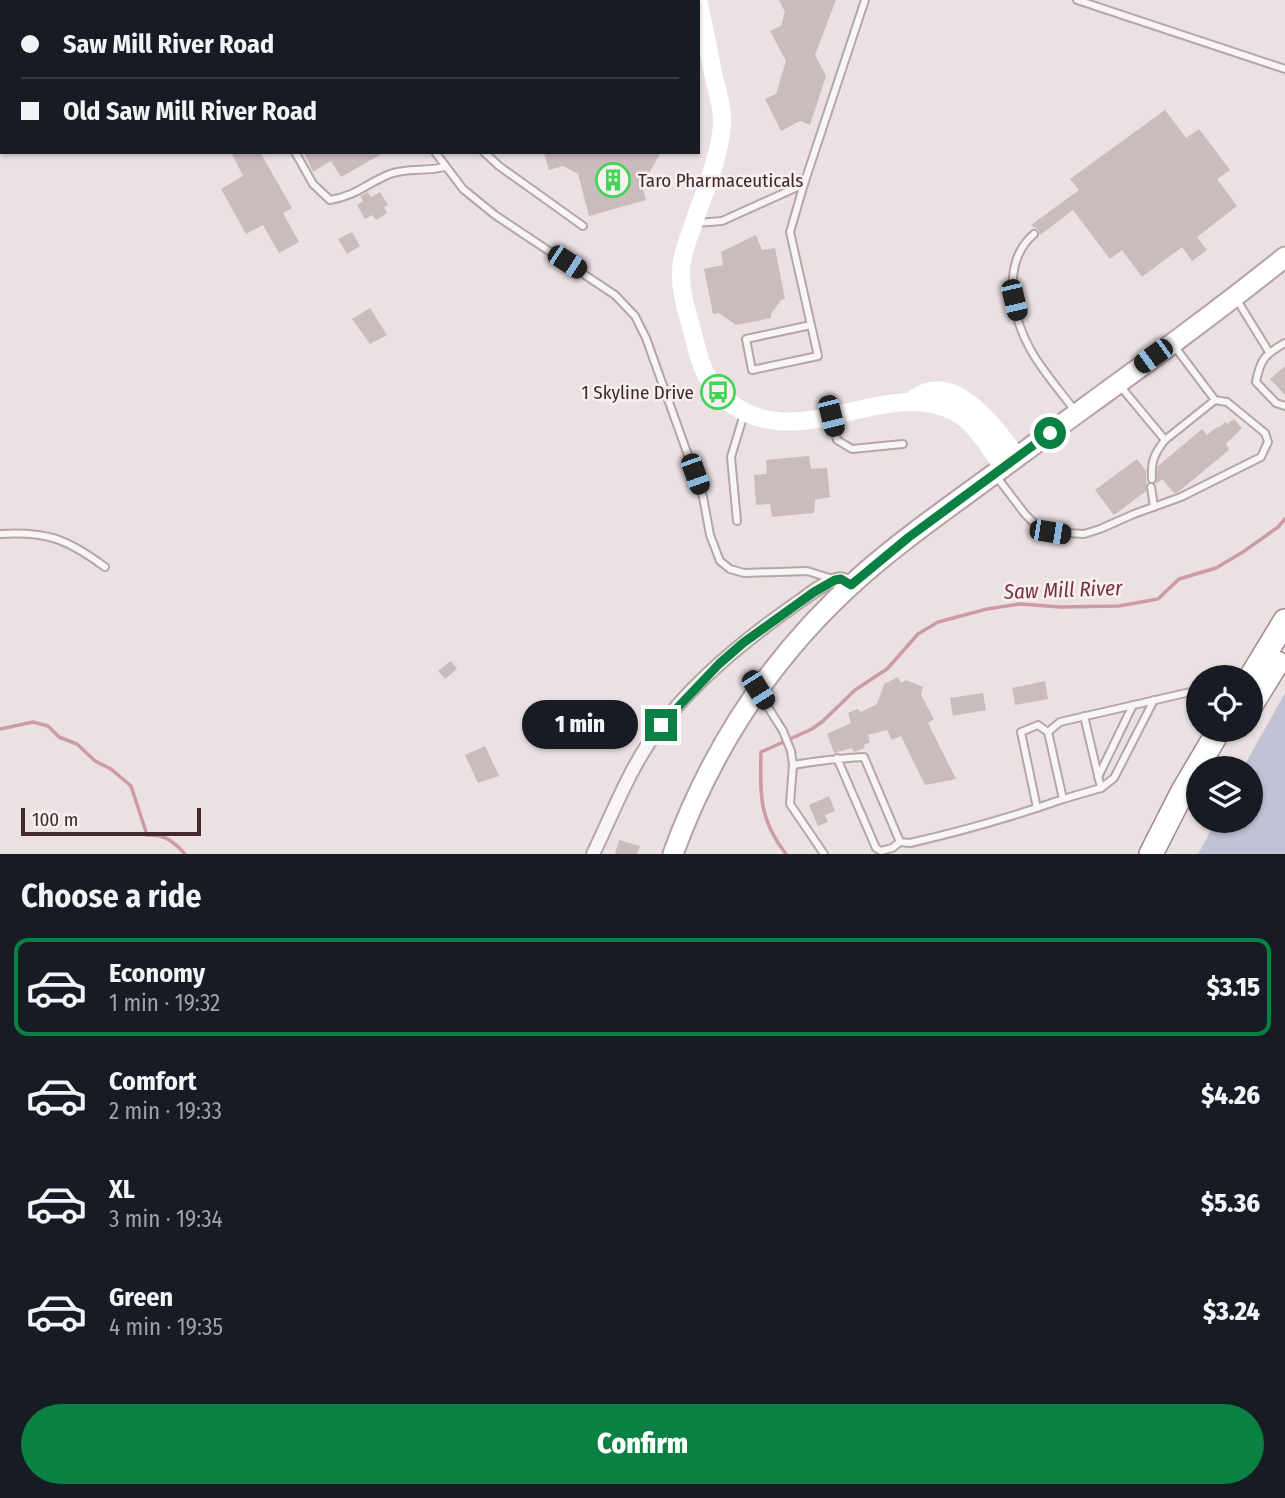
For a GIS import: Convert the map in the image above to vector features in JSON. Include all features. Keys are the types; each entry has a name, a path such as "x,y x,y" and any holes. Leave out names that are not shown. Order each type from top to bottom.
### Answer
{"highway":[{"path":"1258,665 1285,621"},
{"path":"1263,686 1285,650"},
{"path":"1151,854 1212,742"},
{"path":"1168,854 1186,820"}],"main road":[{"path":"673,854 713,763 758,690 843,582 909,537 1285,257"}],"street":[{"path":"700,16 722,121 716,158 683,256 681,273 682,290 693,335 702,367 712,384 744,412 775,422 831,416 911,401 948,409 961,416 1005,466"},
{"path":"593,854 636,763 661,725 719,664 743,643 814,592 843,582"}],"lane":[{"path":"811,325 746,339 752,370 818,356 811,325 790,232 865,0"},
{"path":"1077,0 1285,68"},
{"path":"296,154 313,184 330,201 349,197 389,174 408,169 430,171 444,167"},
{"path":"436,154 463,190 495,215 615,295 635,316 646,338 703,497 710,535 720,561 730,569 744,573 807,571 843,582"},
{"path":"486,154 583,226"},
{"path":"694,223 722,221 804,184"},
{"path":"1034,234 1019,250 1014,263 1013,294 1018,317 1034,356 1076,413"},
{"path":"1235,296 1269,352"},
{"path":"1171,343 1215,400"},
{"path":"1285,343 1269,352 1259,365 1256,383 1276,403 1285,406"},
{"path":"1117,383 1165,440"},
{"path":"1005,466 1025,514 1034,523 1050,532 1084,534 1181,497 1261,457 1268,442 1265,433 1227,402 1222,399 1215,400 1165,440 1154,454 1151,463 1152,479"},
{"path":"737,521 731,457 744,412"},
{"path":"831,416 837,440 852,449 903,444"},
{"path":"1151,487 1154,507"},
{"path":"0,534 27,532 51,536 78,547 105,567"},
{"path":"758,690 783,731 791,751 793,765 790,804 824,854"},
{"path":"1048,732 1060,722 1186,694"},
{"path":"837,758 876,848 881,851 900,842 910,844 991,824 1101,788 1114,778 1154,701"},
{"path":"1098,777 1133,705"},
{"path":"1084,716 1101,788"},
{"path":"1037,808 1021,732 1038,725 1048,732 1063,799"},
{"path":"793,765 864,757 900,842"}],"shaded area":[{"path":"1285,693 1285,854 1198,854 1209,833 1263,833 1263,756 1250,756 1258,742 1263,742 1263,732"}],"building":[{"path":"779,0 836,0 815,55 826,76 810,125 800,121 781,131 765,99 776,94 786,61 770,31 781,26 785,12"},
{"path":"1165,110 1186,138 1199,129 1230,170 1217,179 1237,206 1197,237 1207,250 1192,261 1182,247 1142,277 1122,250 1110,259 1073,210 1040,235 1031,225 1079,190 1070,179"},
{"path":"232,154 261,154 292,208 283,213 299,242 279,253 263,225 246,234 221,189 243,176"},
{"path":"305,154 381,154 341,177 331,161 313,172"},
{"name":"Taro Pharmaceuticals","path":"545,154 660,154 642,186 646,200 589,216 578,174 563,166 549,170"},
{"path":"368,192 371,197 380,192 388,205 384,207 387,213 376,220 372,215 365,219 357,205 363,201 360,196"},
{"path":"352,232 360,246 347,254 338,239"},
{"path":"756,235 762,250 775,248 785,299 781,300 771,318 736,325 719,313 713,314 704,269 723,265 721,252"},
{"path":"370,308 387,335 370,344 352,319"},
{"path":"1285,366 1285,395 1270,379"},
{"path":"1234,419 1242,428 1226,444 1229,450 1178,492 1174,493 1162,479 1156,484 1158,466 1202,429 1207,435"},
{"path":"809,456 811,469 827,468 830,497 815,500 814,513 772,517 770,504 756,505 754,475 767,474 766,460"},
{"path":"1137,459 1146,471 1146,491 1114,515 1095,490"},
{"path":"451,661 457,669 445,679 438,671"},
{"path":"898,677 901,683 906,680 923,687 921,695 934,719 928,723 956,779 925,785 901,736 892,740 887,730 868,735 870,742 864,745 865,748 854,752 852,748 834,753 827,734 851,723 848,713 857,709 861,712 877,704 884,684"},
{"path":"1045,681 1048,699 1015,705 1012,688"},
{"path":"983,693 986,710 953,716 950,698"},
{"path":"485,746 499,776 478,783 465,755"},
{"path":"829,796 835,811 825,815 828,822 818,826 809,805"},
{"path":"619,840 640,846 637,854 615,854"}],"waterway":[{"name":"Saw Mill River","path":"786,854 771,830 763,806 761,752 812,729 823,721 855,690 887,669 918,634 938,622 987,609 1020,604 1061,607 1119,606 1158,599 1179,579 1216,568 1243,552 1285,519"},
{"path":"0,729 33,722 48,726 59,737 77,744 95,761 111,769 131,786 147,835 169,840 185,854"}],"place":[{"name":"Taro Pharmaceuticals","path":"613,180"},
{"name":"1 Skyline Drive","path":"718,392"}],"route":[{"path":"661,725 719,664 743,643 835,580 841,579 851,585 909,537 1050,433"}]}
